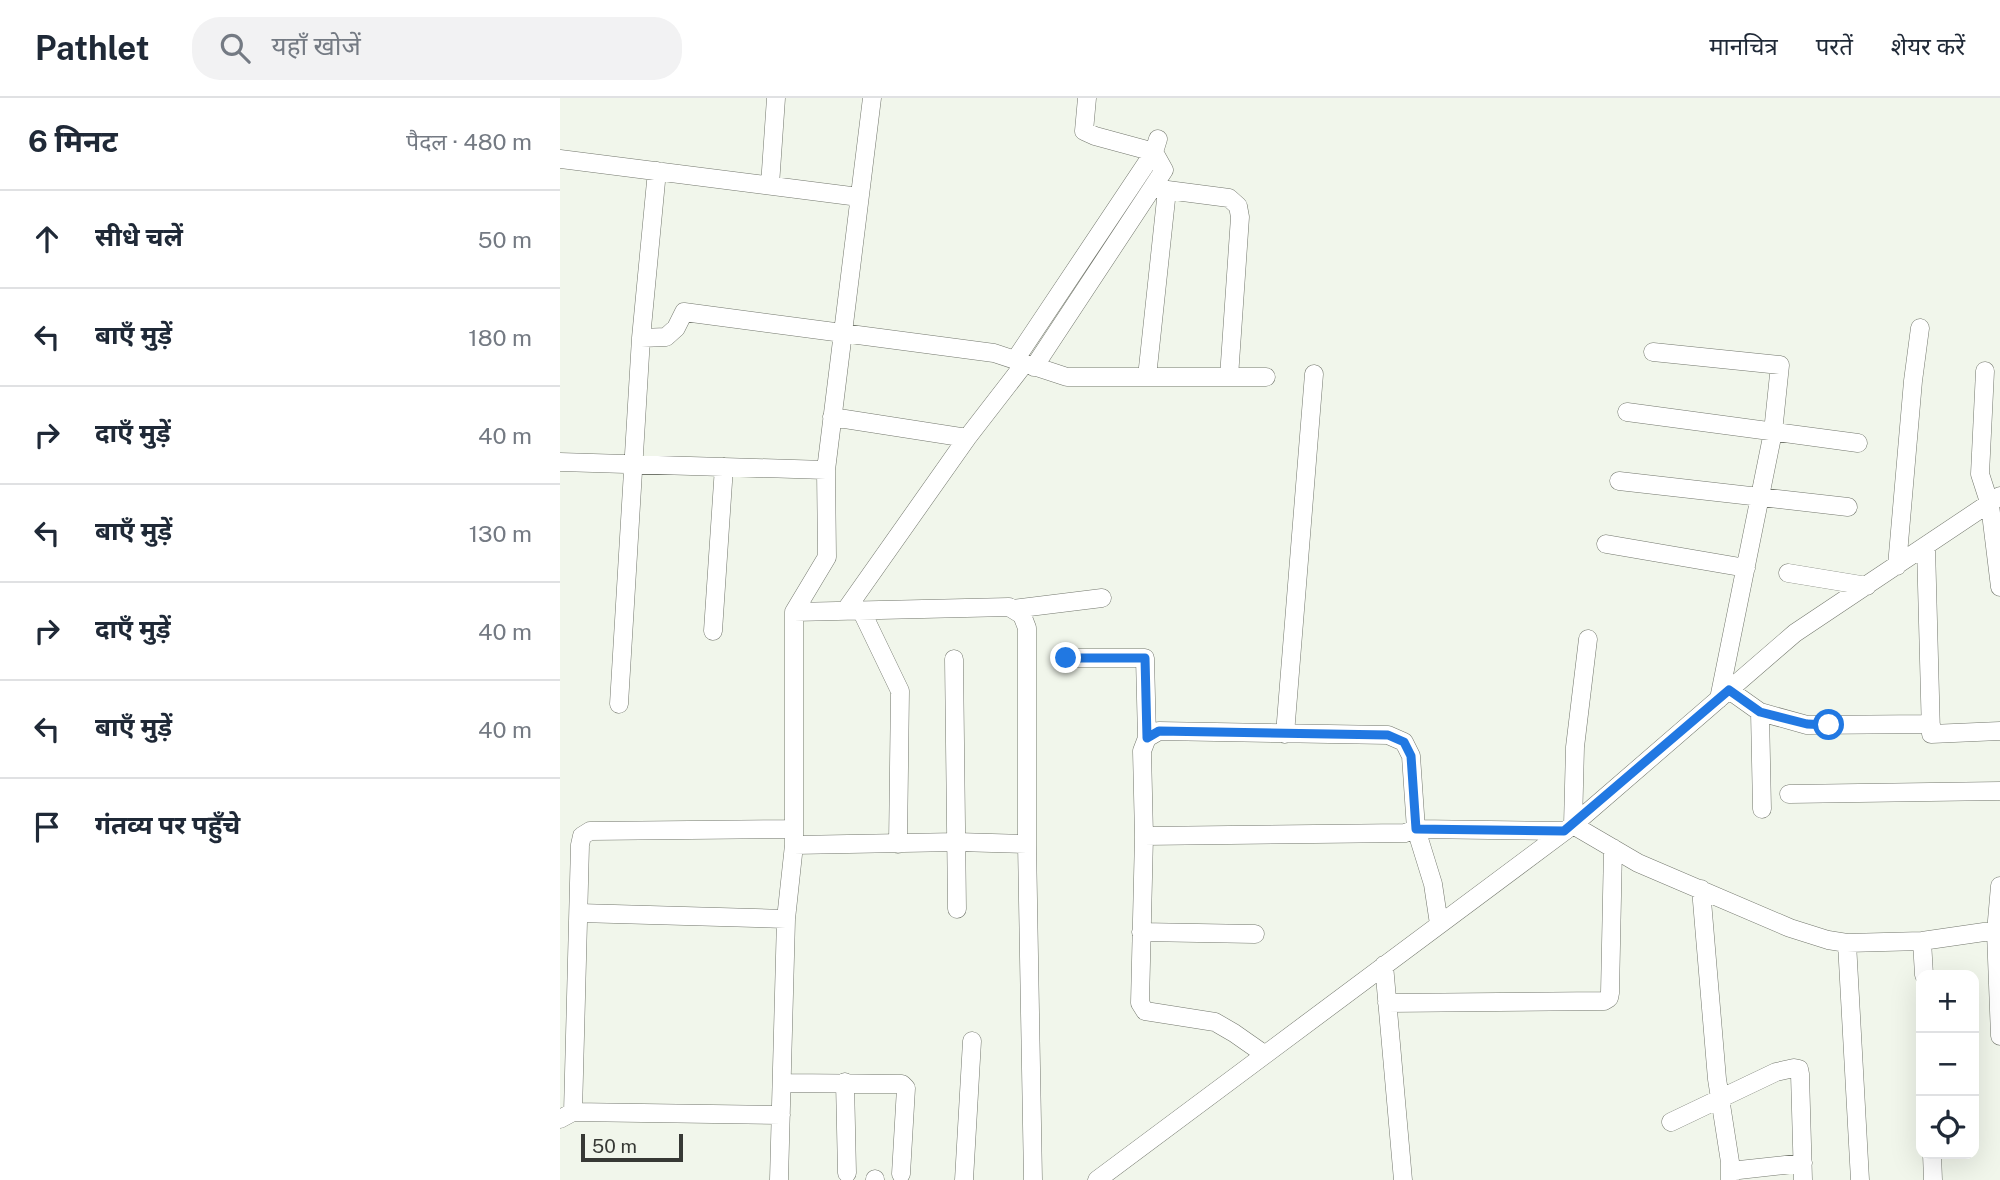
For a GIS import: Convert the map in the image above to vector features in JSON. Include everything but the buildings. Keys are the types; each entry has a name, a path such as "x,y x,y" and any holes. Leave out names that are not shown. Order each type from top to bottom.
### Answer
{"street":[{"path":"770,185 776,98"},
{"path":"779,1180 786,919 794,837 794,612 827,558 826,470 872,98"},
{"path":"1087,98 1084,131 1095,136 1156,145"},
{"path":"1147,377 1160,189 1164,170 1156,145"},
{"path":"1025,364 1156,145"},
{"path":"560,159 859,197"},
{"path":"619,704 641,338 657,171"},
{"path":"853,610 967,438 1160,189"},
{"path":"1160,189 1229,198 1238,206 1240,217 1229,377"},
{"path":"641,338 666,337 676,328 684,312 994,354 1067,377 1266,377"},
{"path":"1897,566 1920,328"},
{"path":"1653,352 1780,365 1773,432 1724,694"},
{"path":"1984,371 1980,474 1995,501 2000,587"},
{"path":"1285,733 1314,374"},
{"path":"1627,412 1858,443"},
{"path":"832,417 967,438"},
{"path":"560,462 826,470"},
{"path":"713,631 724,467"},
{"path":"1619,481 1847,506"},
{"path":"1103,1178 1264,1054 1569,828 1795,633 1995,501"},
{"path":"1606,544 1746,568"},
{"path":"1926,547 1931,734 2000,731"},
{"path":"1787,573 1867,586"},
{"path":"1013,609 1102,598"},
{"path":"794,612 1009,607 1022,615 1027,628 1029,1073 1033,1180"},
{"path":"853,610 900,691 898,844"},
{"path":"1569,828 1575,747 1588,639"},
{"path":"1066,658 1145,658 1147,738 1142,751 1144,835 1140,1003 1145,1011 1215,1023 1234,1032 1264,1054"},
{"path":"954,659 957,909"},
{"path":"1724,694 1760,712 1807,724 1931,724"},
{"path":"1760,712 1762,809"},
{"path":"1147,738 1159,731 1388,735 1404,742 1411,756 1416,829 1433,884 1439,924"},
{"path":"1788,794 2000,792"},
{"path":"1144,835 1405,833 1416,829 1569,828 1638,863 1790,928 1828,940 1847,943 1922,941 1998,932"},
{"path":"781,1115 567,1115 568,1032 579,913 582,836 590,831 794,837 898,844 1027,844"},
{"path":"1387,1003 1604,1001 1609,998 1613,848"},
{"path":"2000,886 2000,1036"},
{"path":"1671,1122 1720,1098 1776,1072 1798,1069 1803,1171 1730,1175 1720,1098 1700,889"},
{"path":"579,913 786,919"},
{"path":"1141,932 1255,934"},
{"path":"1922,941 1924,970"},
{"path":"1847,943 1860,1180"},
{"path":"1384,965 1403,1180"},
{"path":"964,1180 972,1041"},
{"path":"845,1082 848,1173"},
{"path":"782,1083 898,1082 906,1088 901,1174"},
{"path":"1932,1159 1933,1180"}],"route":[{"path":"1066,658 1145,658 1147,738 1159,731 1388,735 1404,742 1411,756 1416,829 1564,831 1729,690 1760,712 1788,721 1829,725"}]}
